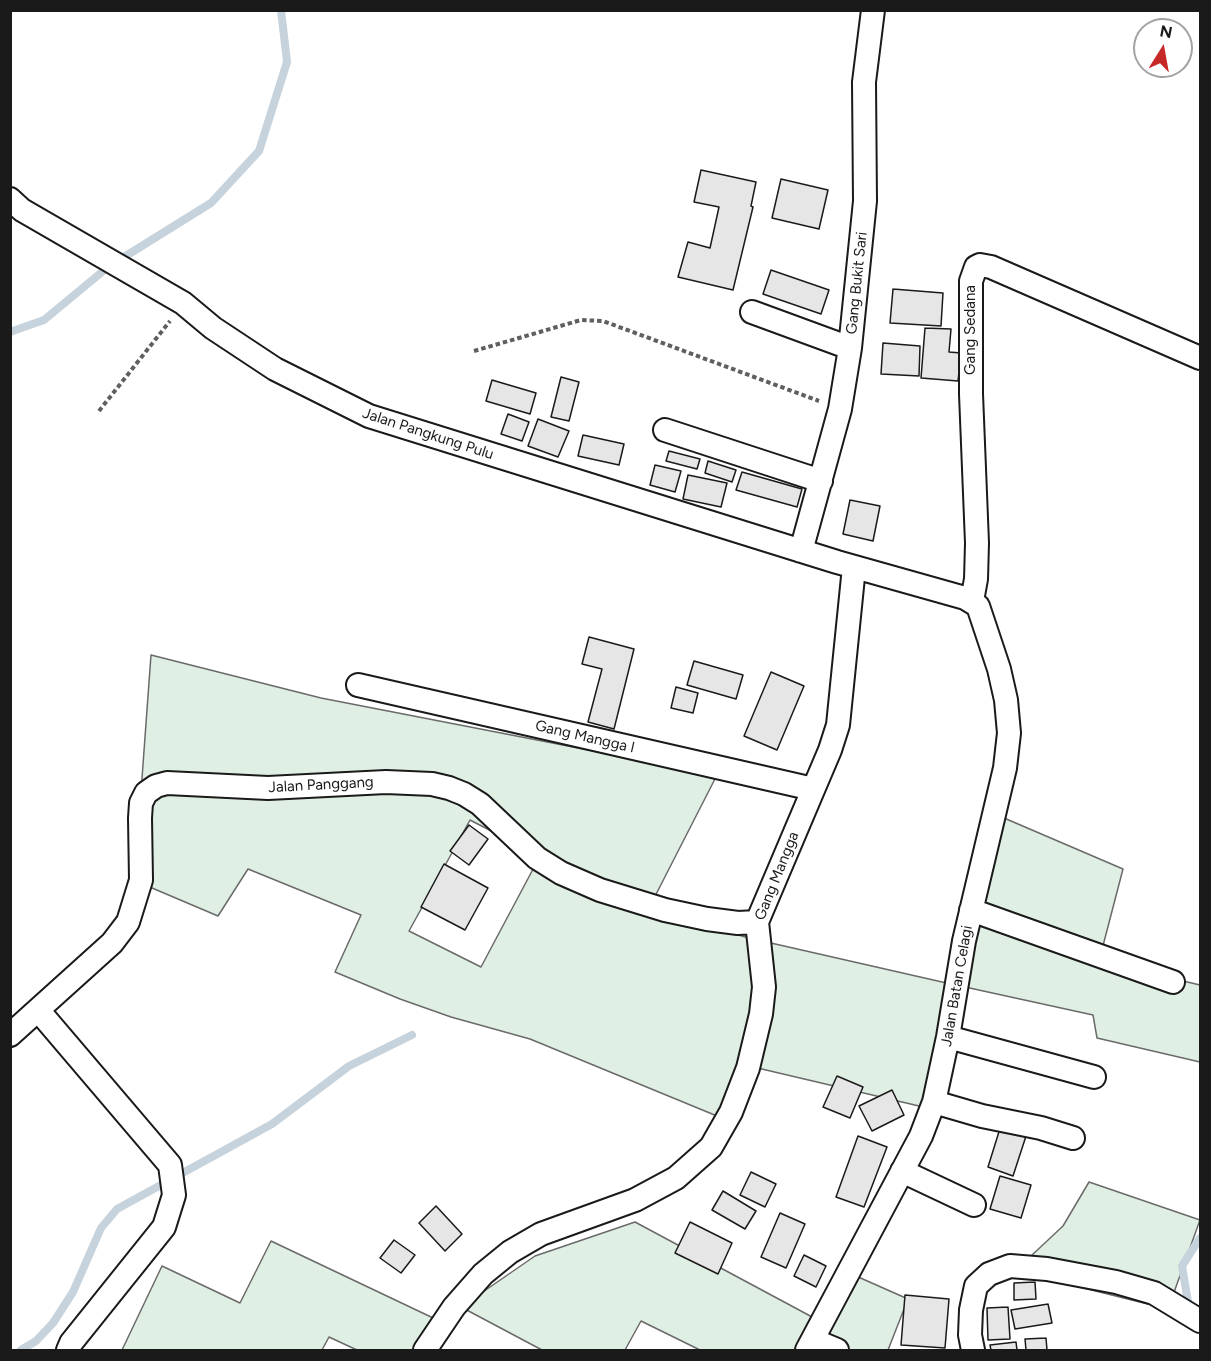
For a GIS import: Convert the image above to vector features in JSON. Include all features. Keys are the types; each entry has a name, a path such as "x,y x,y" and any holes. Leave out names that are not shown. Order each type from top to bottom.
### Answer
{"street":[{"name":"Gang Bukit Sari","path":"801,551 840,409 850,348 865,201 864,82 873,10"},
{"name":"Jalan Pangkung Pulu","path":"10,199 22,210 183,303 223,335 275,369 369,416 972,602"},
{"name":"Gang Sedana","path":"972,602 976,579 977,543 971,394 971,281 976,267 980,265 991,267 1137,328 1200,358"},
{"path":"752,312 850,348"},
{"path":"665,430 821,481"},
{"name":"Gang Mangga","path":"425,1350 454,1308 483,1274 510,1252 541,1234 635,1200 676,1178 711,1147 731,1112 748,1068 761,1014 764,987 757,922 830,750 838,725 854,567"},
{"name":"Jalan Batan Celagi","path":"810,1345 921,1136 934,1102 948,1037 964,940 1005,768 1009,733 1006,700 999,669 980,610 972,602"},
{"name":"Gang Mangga I","path":"357,685 813,789"},
{"name":"Jalan Panggang","path":"10,1035 112,942 128,922 141,880 141,804 146,793 166,783 268,789 387,782 432,784 464,794 480,804 537,858 561,873 600,890 665,910 707,919 738,923 757,922"},
{"path":"971,910 1173,982"},
{"path":"38,1010 170,1165 174,1195 164,1227 71,1343 68,1350"},
{"path":"948,1037 1094,1077"},
{"path":"934,1102 1073,1138"},
{"path":"902,1171 974,1205"},
{"path":"973,1350 970,1335 971,1310 976,1286 989,1274 1010,1266 1047,1269 1116,1282 1154,1293 1200,1321"},
{"path":"810,1345 837,1350"}],"path":[{"path":"99,411 183,303"},
{"path":"474,351 581,320 603,321 840,409"}],"green space":[{"path":"151,655 321,698 717,775 648,910 749,938 964,987 990,812 1123,869 1099,961 1200,985 1200,1062 1097,1038 1093,1015 965,987 936,1110 749,1066 734,1123 530,1039 451,1017 335,972 361,915 248,869 218,916 145,885 141,792","holes":["470,820 540,856 481,967 409,931"]},
{"path":"1089,1182 1200,1220 1168,1309 1015,1271 1063,1226"},
{"path":"635,1222 814,1318 856,1276 908,1299 888,1350 700,1350 641,1321 625,1350 542,1350 461,1307 535,1256"},
{"path":"271,1241 450,1326 438,1350 357,1350 329,1337 322,1350 122,1350 162,1266 240,1303"}],"building":[{"path":"701,170 756,182 751,206 753,207 733,290 678,277 688,242 710,248 719,207 694,202"},
{"path":"781,179 828,190 819,229 772,218"},
{"path":"771,270 829,290 821,314 763,294"},
{"path":"893,289 943,293 941,326 890,323"},
{"path":"925,328 951,329 949,352 961,353 958,381 921,378"},
{"path":"883,343 920,346 919,376 881,374"},
{"path":"561,377 579,382 569,421 551,417"},
{"path":"492,380 536,393 530,414 486,401"},
{"path":"508,414 529,422 522,441 501,434"},
{"path":"538,419 569,431 558,457 528,446"},
{"path":"583,435 624,444 619,465 578,456"},
{"path":"669,451 700,459 697,469 666,461"},
{"path":"708,461 736,470 732,482 705,473"},
{"path":"655,465 681,471 675,492 650,485"},
{"path":"742,472 802,489 797,507 736,490"},
{"path":"688,475 727,483 721,507 683,499"},
{"path":"850,500 880,506 873,541 843,534"},
{"path":"589,637 634,649 614,729 588,722 602,669 582,664"},
{"path":"694,661 743,675 736,699 687,685"},
{"path":"771,672 804,686 777,750 744,736"},
{"path":"676,687 698,693 693,713 671,708"},
{"path":"469,825 488,839 469,865 450,851"},
{"path":"444,864 488,888 465,930 421,907"},
{"path":"837,1076 863,1087 850,1118 823,1107"},
{"path":"892,1090 904,1115 872,1131 859,1106"},
{"path":"1002,1122 1028,1130 1013,1176 988,1167"},
{"path":"858,1136 887,1147 864,1207 836,1197"},
{"path":"751,1172 776,1184 765,1207 740,1195"},
{"path":"1000,1176 1031,1185 1021,1218 990,1209"},
{"path":"723,1191 756,1211 745,1229 712,1210"},
{"path":"436,1206 462,1234 445,1251 419,1223"},
{"path":"780,1213 805,1224 786,1268 761,1257"},
{"path":"690,1222 732,1243 718,1274 675,1253"},
{"path":"394,1240 415,1255 401,1273 380,1258"},
{"path":"804,1255 826,1266 816,1287 794,1276"},
{"path":"1035,1282 1036,1299 1014,1300 1014,1283"},
{"path":"905,1295 949,1299 945,1348 901,1345"},
{"path":"1048,1304 1052,1323 1015,1329 1011,1310"},
{"path":"1008,1307 1010,1339 988,1340 987,1308"},
{"path":"1046,1338 1047,1350 1026,1350 1025,1339"},
{"path":"1016,1342 1017,1350 991,1350 990,1345"}],"waterway":[{"path":"10,332 44,320 108,267 211,203 259,151 287,62 281,10"},
{"path":"21,1350 36,1341 53,1323 73,1292 101,1228 117,1209 272,1124 349,1066 412,1035"},
{"path":"1189,1308 1182,1266 1200,1238"}]}
